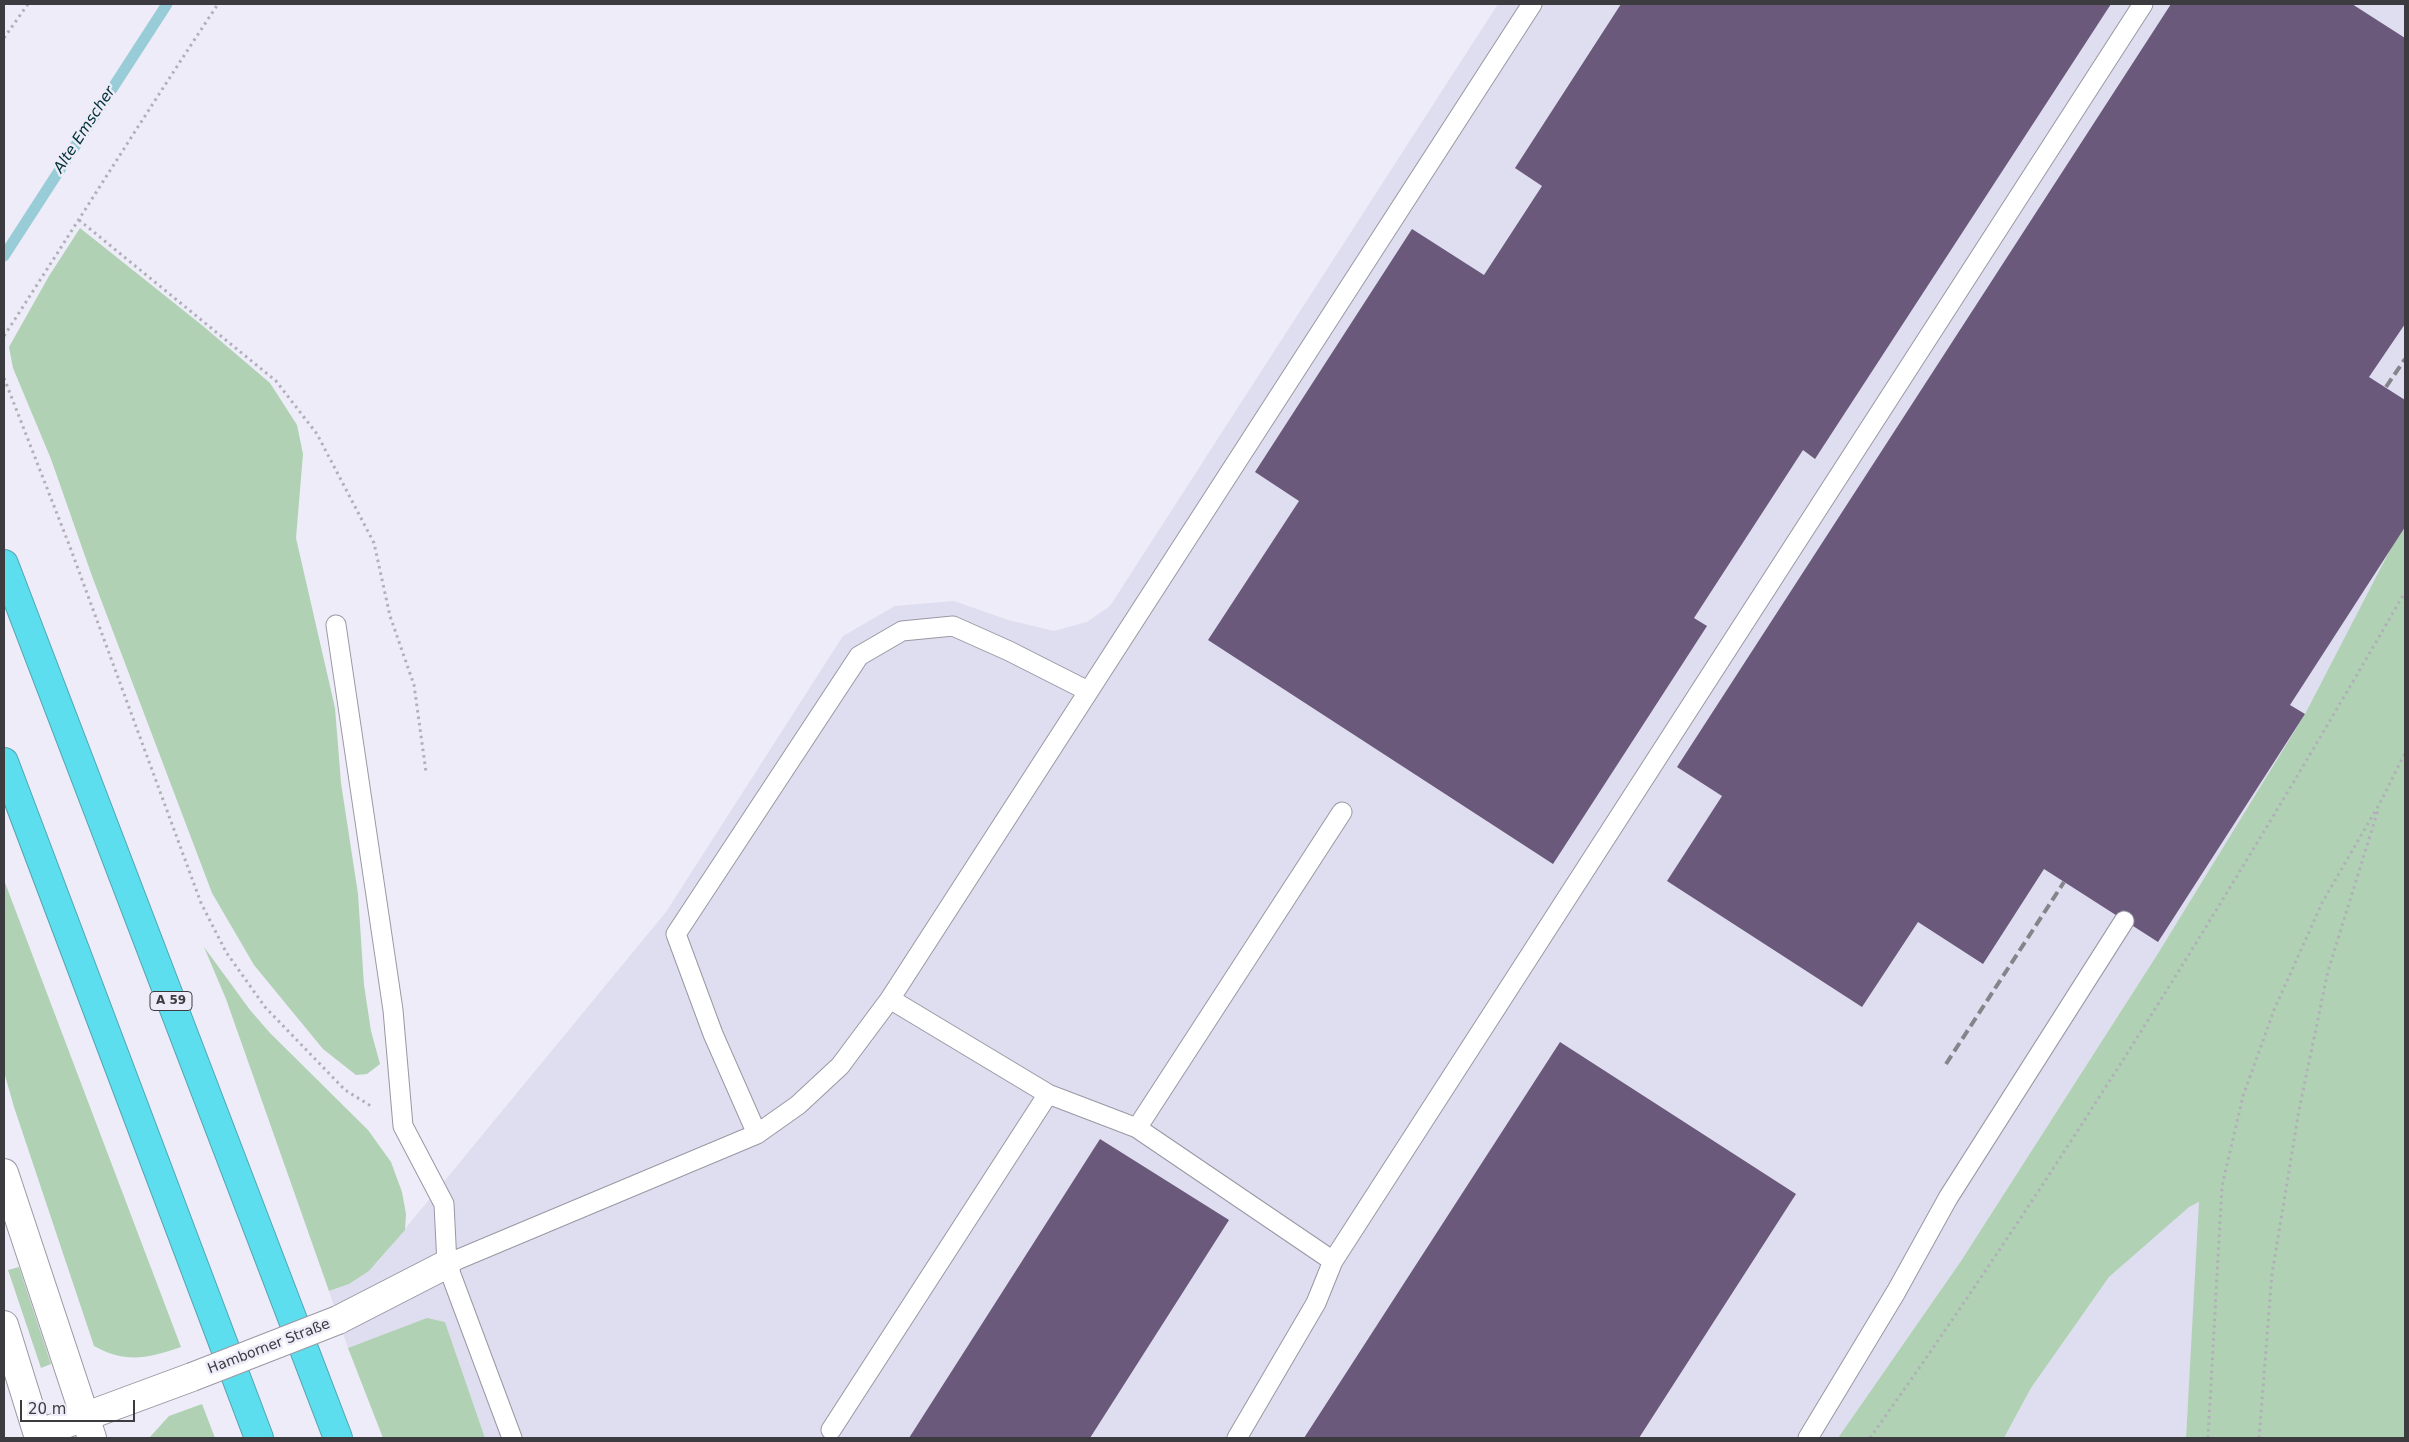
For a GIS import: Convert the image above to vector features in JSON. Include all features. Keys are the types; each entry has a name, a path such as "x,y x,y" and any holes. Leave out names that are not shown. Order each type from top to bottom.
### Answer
{"highway":[{"name":"A 59","path":"4,564 338,1438"},
{"path":"4,762 259,1438"}],"street":[{"path":"4,1173 88,1428"},
{"name":"Hamborner Straße","path":"4,1325 39,1436 88,1428 192,1377 338,1320 448,1264"}],"lane":[{"path":"448,1264 757,1134 798,1105 840,1066 890,999 1532,4"},
{"path":"1237,1438 1316,1303 1333,1261 2143,4"},
{"path":"336,625 393,1010 403,1126 444,1204 448,1264 512,1438"},
{"path":"757,1134 713,1034 676,934 859,656 902,631 952,626 1009,650 1088,692"},
{"path":"1137,1128 1342,812"},
{"path":"1808,1438 1896,1292 1948,1198 2124,921"},
{"path":"890,999 1048,1094 1137,1128 1333,1261"},
{"path":"832,1430 1048,1094"}],"path":[{"path":"4,38 28,4"},
{"path":"4,336 79,220 122,149 218,4"},
{"path":"79,220 276,380 316,434 374,544 390,616 414,685 426,772"},
{"path":"4,378 70,547 201,903 226,952 265,1007 345,1090 403,1126"},
{"path":"1870,1438 1945,1333 2063,1155 2324,732 2405,592"},
{"path":"2208,1438 2222,1186 2243,1096 2274,1010 2322,903 2381,801 2405,753"},
{"path":"2260,1438 2272,1274 2299,1110 2328,971 2381,801"}],"shaded area":[{"path":"1498,4 2405,4 2405,521 2305,714 2157,955 1961,1261 1838,1438 485,1438 445,1322 427,1319 348,1348 329,1291 349,1284 369,1271 381,1258 666,912 843,636 895,606 954,601 1008,620 1054,631 1087,622 1110,606"},
{"path":"2200,1202 2186,1438 2004,1438 2031,1388 2109,1277 2189,1206"}],"green space":[{"path":"80,228 203,326 270,383 297,425 303,454 296,538 335,708 341,783 358,894 364,985 371,1031 380,1064 367,1074 356,1075 323,1049 254,965 212,893 92,576 51,459 13,368 9,347 49,276"},
{"path":"2405,521 2405,1438 2186,1438 2199,1202 2189,1207 2109,1277 2031,1388 2004,1438 1838,1438 1961,1261 2157,955 2305,714"},
{"path":"4,880 181,1347 158,1354 127,1357 106,1352 94,1346 4,1072"},
{"path":"204,947 250,1010 270,1033 368,1130 391,1162 402,1192 406,1214 405,1230 369,1271 349,1284 329,1291 226,999"},
{"path":"19,1267 51,1364 41,1368 8,1270"},
{"path":"427,1318 445,1322 485,1438 383,1438 348,1348"},
{"path":"202,1404 215,1438 149,1438 169,1416"}],"building":[{"path":"1621,4 2111,4 1815,459 1803,450 1694,618 1707,626 1553,864 1208,640 1299,501 1255,472 1412,229 1484,275 1542,186 1515,168"},
{"path":"2171,4 2352,4 2405,38 2405,324 2369,377 2405,400 2405,527 2290,705 2305,714 2158,942 2044,869 1983,964 1918,922 1862,1007 1667,881 1722,796 1677,767"},
{"path":"1560,1042 1796,1194 1639,1438 1304,1438"},
{"path":"1100,1139 1229,1220 1090,1438 909,1438"}],"waterway":[{"name":"Alte Emscher","path":"4,256 167,4"}],"railway":[{"path":"2386,387 2405,359"},
{"path":"1946,1064 2064,882"}]}
